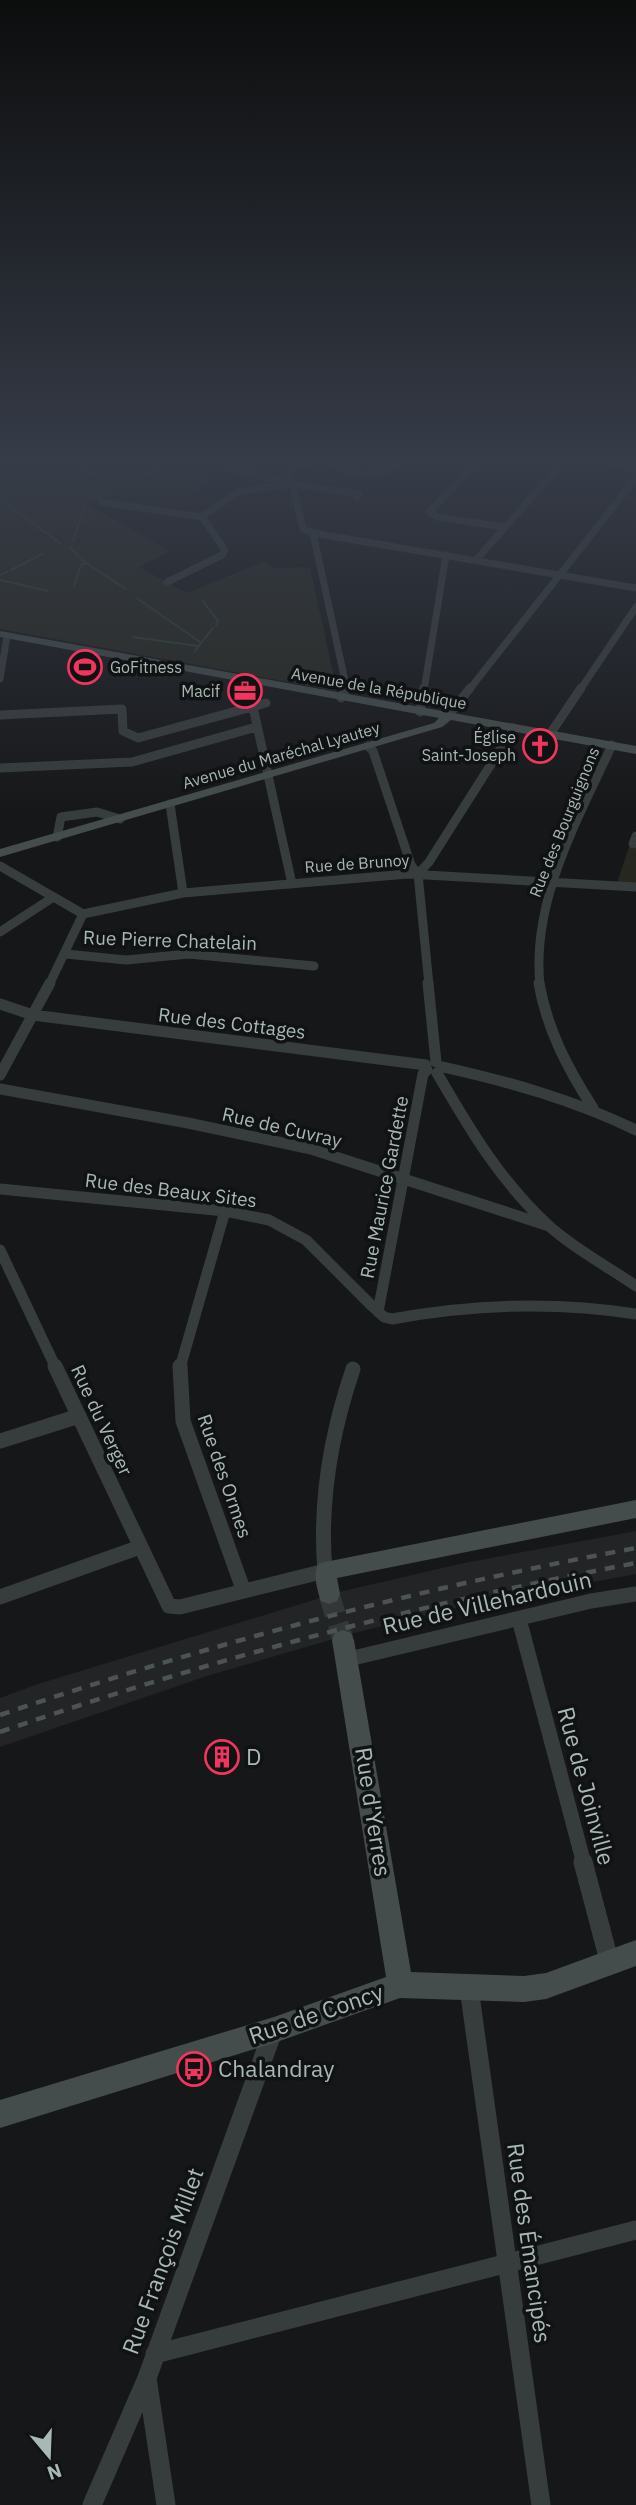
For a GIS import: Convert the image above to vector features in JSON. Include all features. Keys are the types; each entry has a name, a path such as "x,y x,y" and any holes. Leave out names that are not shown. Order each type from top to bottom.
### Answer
{"street":[{"path":"167,582 175,578"},
{"path":"323,578 347,691 341,698"},
{"path":"420,712 442,578"},
{"path":"448,716 557,578"},
{"path":"576,578 636,588"},
{"path":"550,734 636,607"},
{"path":"0,679 4,635"},
{"name":"Avenue de la République","path":"4,635 636,750"},
{"path":"238,701 251,707"},
{"path":"0,715 122,709 123,731 138,738 266,703"},
{"path":"251,707 292,884"},
{"name":"Avenue du Maréchal Lyautey","path":"0,853 438,725 448,716"},
{"path":"0,768 132,762 256,727"},
{"path":"418,874 429,862 514,728"},
{"name":"Rue des Bourguignons","path":"593,1108 556,1044 539,982 538,939 553,883 612,745"},
{"path":"368,746 373,751 411,866 418,874 434,1067 478,1146 510,1186 549,1226 636,1286"},
{"path":"170,804 183,892"},
{"path":"0,866 83,914 66,954 0,1075"},
{"name":"Rue de Brunoy","path":"83,914 183,892 418,874 636,887"},
{"path":"0,932 52,898"},
{"name":"Rue Pierre Chatelain","path":"66,954 126,960 189,954 314,966"},
{"path":"0,1004 33,1016"},
{"name":"Rue des Cottages","path":"33,1016 434,1067 516,1083 593,1108 636,1130"},
{"name":"Rue Maurice Gardette","path":"381,1315 423,1074 434,1067"},
{"name":"Rue de Cuvray","path":"0,1089 297,1146 403,1177 549,1226"},
{"name":"Rue des Beaux Sites","path":"0,1189 225,1211 260,1217 291,1229 314,1245 381,1315"},
{"name":"Rue des Ormes","path":"225,1211 180,1366 183,1421 243,1589"},
{"name":"Rue du Verger","path":"0,1250 169,1606 180,1607 243,1589"},
{"path":"381,1315 392,1319 434,1311 493,1305 556,1305 636,1314"},
{"path":"329,1594 325,1571 324,1504 341,1401 353,1369"},
{"path":"0,1441 79,1416"},
{"path":"243,1589 636,1509"},
{"path":"0,1597 140,1547"},
{"name":"Rue de Villehardouin","path":"346,1649 519,1619 591,1601 636,1594"},
{"name":"Rue de Joinville","path":"519,1619 610,1964"},
{"name":"Rue d'Yerres","path":"346,1649 400,1985"},
{"name":"Rue de Concy","path":"0,2114 274,2031 400,1985 469,1988 546,1986 636,1953"},
{"name":"Rue des Émancipés","path":"469,1988 541,2505"},
{"name":"Rue François Millet","path":"92,2505 147,2378 274,2031"},
{"path":"155,2354 636,2230"},
{"path":"147,2378 166,2505"}],"shaded area":[{"path":"0,578 159,578 187,593 224,578 312,578 337,691 0,629"},
{"path":"629,847 636,848 636,884 617,883"},
{"path":"636,1531 636,1574 469,1605 354,1633 207,1676 0,1747 0,1698 38,1684 343,1591 464,1563"}],"waterway":[{"path":"74,586 77,578"},
{"path":"109,578 126,589"},
{"path":"0,580 48,591"},
{"path":"138,599 200,642"},
{"path":"203,601 218,621 216,626"},
{"path":"195,651 213,628"},
{"path":"133,637 198,646"}],"tunnel":[{"path":"329,1594 343,1640"}],"railway":[{"path":"0,1715 157,1665 315,1620 474,1581 636,1548"},
{"path":"0,1732 157,1681 315,1636 474,1597 636,1563"}],"place":[{"name":"GoFitness","path":"85,667"},
{"name":"Macif","path":"245,691"},
{"name":"Église Saint-Joseph","path":"540,746"},
{"name":"D","path":"222,1757"},
{"name":"Chalandray","path":"194,2069"}]}
